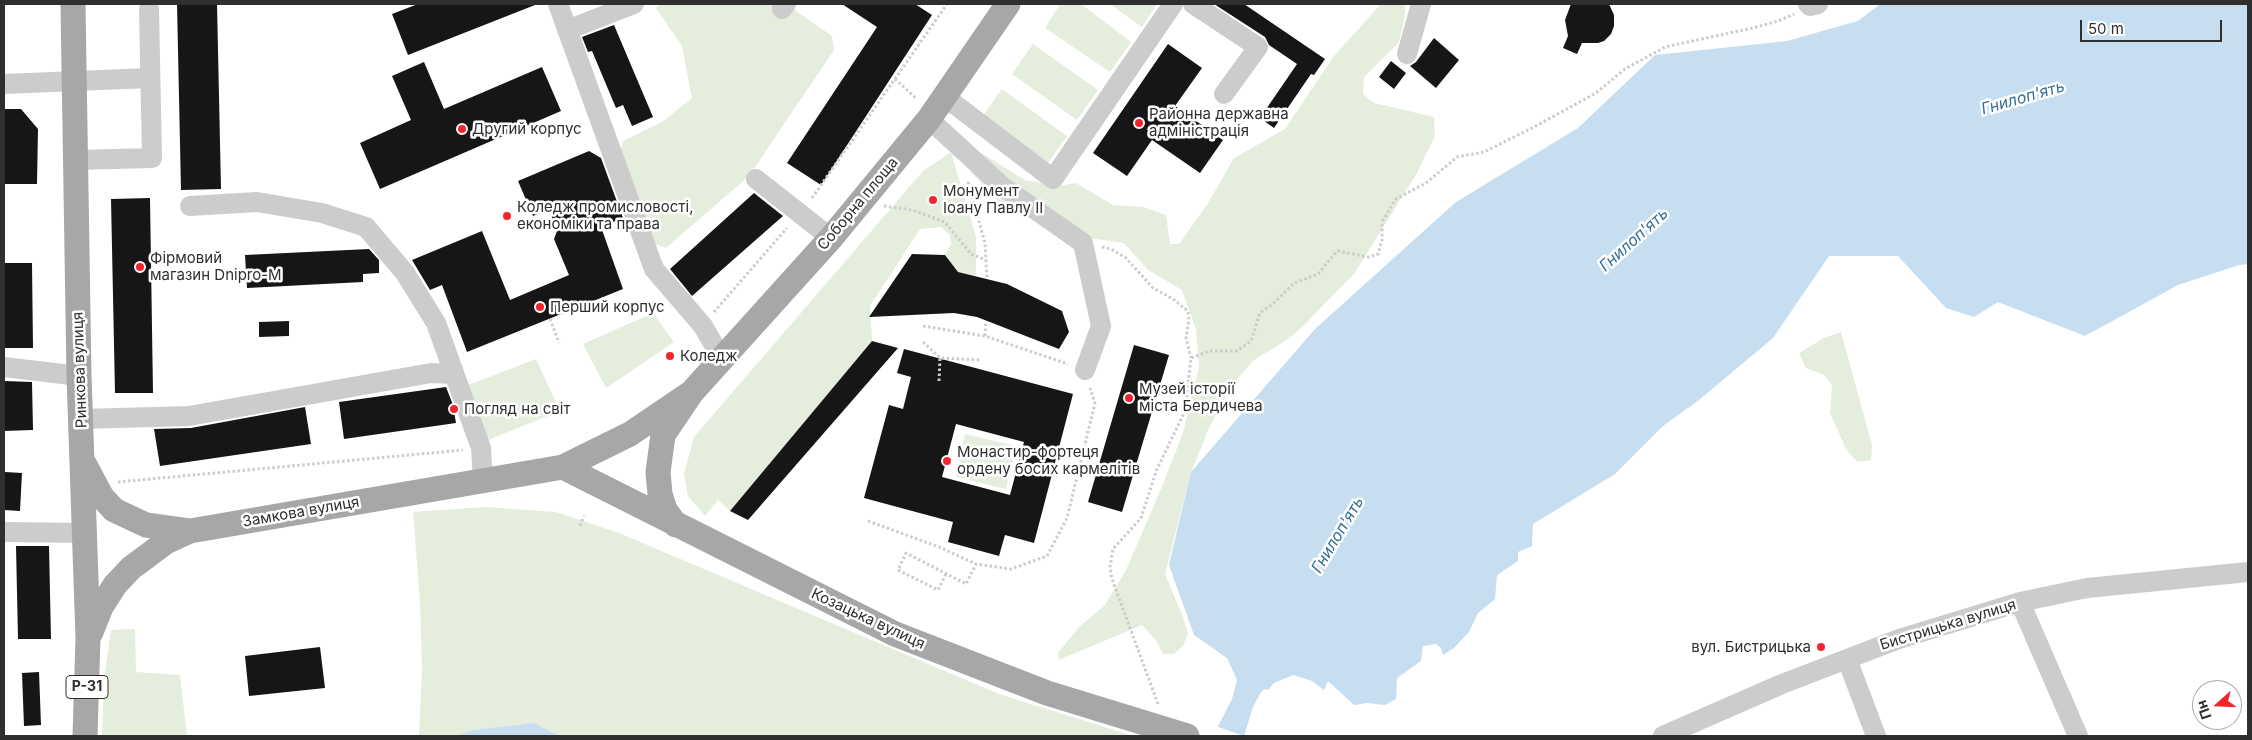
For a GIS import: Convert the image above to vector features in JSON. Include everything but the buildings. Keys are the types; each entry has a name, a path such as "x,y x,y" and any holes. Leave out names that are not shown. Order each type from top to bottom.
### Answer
{"main road":[{"name":"Ринкова вулиця","path":"73,4 80,376 88,638 86,736"},
{"name":"Соборна площа","path":"676,525 665,510 660,494 659,451 663,435 692,392 831,238 923,110 945,97 1005,5"},
{"name":"Соборна площа","path":"563,467 630,434 692,392"},
{"path":"83,461 94,484 114,510 146,525 190,531"},
{"name":"Козацька вулиця","path":"563,467 895,634 1047,693 1173,726"},
{"name":"Замкова вулиця","path":"88,638 102,607 116,585 131,568 166,542 190,531 563,467"}],"street":[{"path":"558,4 654,269 703,326 722,359"},
{"path":"567,30 634,4"},
{"path":"945,97 1052,179 1173,4"},
{"path":"1193,4 1258,47 1224,94"},
{"path":"1406,54 1421,4"},
{"path":"75,160 152,158 149,9"},
{"path":"4,84 150,78"},
{"path":"923,110 1003,187 1083,244 1101,326 1084,370"},
{"path":"756,179 831,238"},
{"path":"190,206 257,202 322,213 366,227 405,273 436,323 480,448 482,481"},
{"path":"4,367 80,376"},
{"path":"82,419 189,416 431,372 454,374"},
{"path":"4,532 85,533"},
{"name":"Бистрицька вулиця","path":"1663,736 1782,684 1899,639 2020,602 2087,588 2248,572"},
{"path":"2020,602 2078,736"},
{"path":"1847,659 1876,736"}],"path":[{"path":"703,326 811,200 947,4"},
{"path":"1191,358 1209,351 1236,351 1252,341 1260,313 1294,284 1318,274 1337,251 1369,257 1378,254 1382,240 1382,222 1396,199 1426,182 1457,157 1484,152 1534,127 1596,93 1625,69 1665,47 1778,21 1812,4"},
{"path":"895,79 923,110"},
{"path":"968,179 984,243 987,279"},
{"path":"881,206 912,210 945,222 972,254 986,260"},
{"path":"1083,244 1111,249 1126,258 1153,288 1188,311 1189,320 1186,338 1191,358 1185,411 1157,470 1141,518 1112,549 1110,567 1112,579 1173,726"},
{"path":"550,319 559,343"},
{"path":"985,336 986,321"},
{"path":"868,521 940,547 976,564 1011,569 1047,556 1067,518 1094,402 1084,370 985,336 923,326"},
{"path":"923,342 940,358 981,360"},
{"path":"939,381 940,358"},
{"path":"94,484 287,468 480,448"},
{"path":"580,526 584,516"},
{"path":"946,574 938,590 898,570 906,553 966,584 976,564"}],"green space":[{"path":"659,4 786,4 832,36 834,50 749,176 666,248 655,244 619,158 623,141 662,122 692,98 682,46 656,8"},
{"path":"1060,4 1081,4 1131,42 1110,72 1045,28"},
{"path":"1110,4 1157,4 1142,27"},
{"path":"1381,4 1405,4 1405,17 1399,42 1364,77 1363,94 1374,103 1434,117 1435,136 1417,173 1354,274 1300,329 1285,341 1254,360 1231,386 1209,428 1191,472 1165,574 1188,634 1183,646 1174,654 1163,654 1156,640 1142,625 1059,660 1058,653 1078,628 1105,605 1126,570 1161,489 1183,433 1199,367 1196,329 1182,290 1148,270 1124,243 1096,239 1060,239 1054,232 1061,215 1049,207 1025,218 1003,207 970,171 983,154 1025,180 1058,186 1076,183 1113,205 1143,207 1166,215 1170,244 1179,244 1207,205 1234,158 1285,129 1334,56"},
{"path":"1033,44 1098,90 1077,120 1012,74"},
{"path":"1002,89 1067,136 1048,163 982,117"},
{"path":"951,152 976,237 976,276 958,272 945,255 951,244 950,235 941,227 920,229 870,306 872,341 730,511 718,500 705,516 688,496 684,474 694,437 923,171"},
{"path":"653,313 674,342 606,388 583,344"},
{"path":"1841,332 1872,445 1871,460 1857,462 1846,449 1830,413 1832,385 1824,375 1806,368 1799,353 1824,338"},
{"path":"536,359 560,411 483,442 463,387"},
{"path":"965,434 1016,446 1006,489 956,477"},
{"path":"486,507 556,512 619,533 999,694 1133,736 560,736 534,723 472,730 457,736 419,736 422,668 420,602 413,512"},
{"path":"135,629 136,672 180,675 187,736 102,736 104,679 111,630"}],"water":[{"name":"Гнилоп'ять","path":"1880,4 2248,4 2248,264 2239,265 2178,285 2085,336 1998,302 1974,317 1946,308 1898,256 1829,256 1773,338 1699,400 1663,426 1615,474 1533,524 1532,546 1518,552 1518,561 1497,575 1495,599 1478,613 1469,632 1454,648 1443,655 1441,648 1436,644 1423,646 1421,661 1397,678 1396,699 1385,705 1367,703 1354,705 1328,681 1324,690 1312,681 1293,675 1274,683 1268,690 1264,689 1261,692 1253,707 1244,736 1213,736 1232,699 1237,680 1227,658 1194,635 1169,565 1191,472 1315,329 1456,202 1578,128 1655,55 1787,41 1858,21"},
{"path":"534,723 560,736 457,736 472,730"}],"pier":[{"path":"1215,726 1244,736 1211,736"}],"place":[{"name":"Районна державна адміністрація","path":"1139,123"},
{"name":"Другий корпус","path":"462,129"},
{"name":"Монумент Іоану Павлу ІІ","path":"933,200"},
{"name":"Коледж промисловості, економіки та права","path":"507,216"},
{"name":"Фірмовий магазин Dnipro-M","path":"140,267"},
{"name":"Перший корпус","path":"540,307"},
{"name":"Коледж","path":"670,356"},
{"name":"Музей історії міста Бердичева","path":"1129,398"},
{"name":"Погляд на світ","path":"454,409"},
{"name":"Монастир-фортеця ордену босих кармелітів","path":"947,461"},
{"name":"вул. Бистрицька","path":"1821,647"}]}
